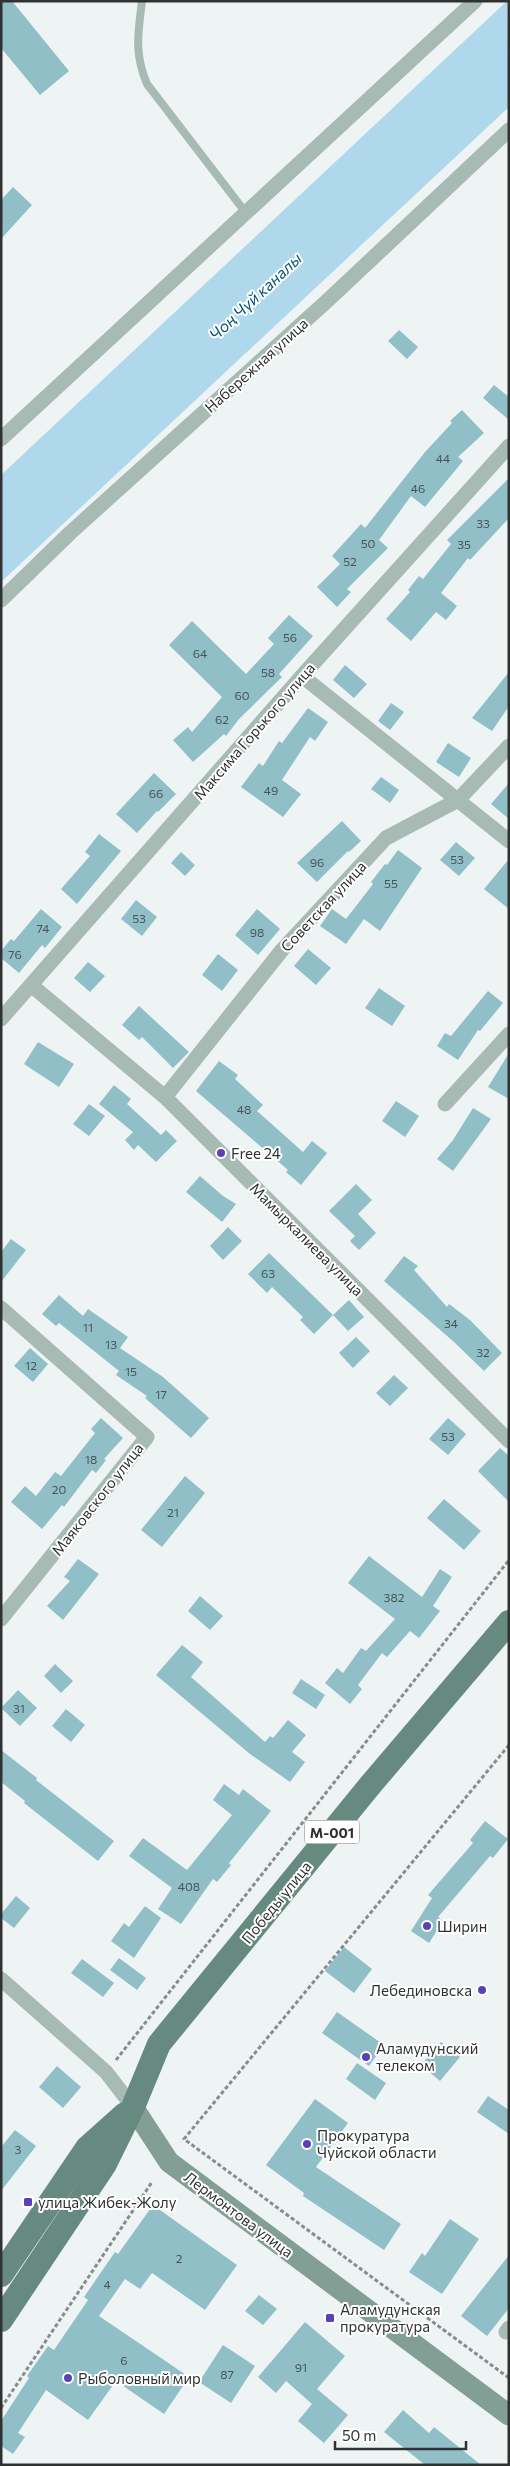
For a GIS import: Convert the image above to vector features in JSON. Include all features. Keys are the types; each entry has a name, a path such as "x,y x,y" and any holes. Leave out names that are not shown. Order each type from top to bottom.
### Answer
{"main road":[{"name":"Победы улица","path":"133,2107 159,2044 372,1783 509,1622"},
{"name":"М-001","path":"1,2275 87,2148 133,2107"},
{"name":"М-001","path":"1,2320 105,2164 133,2107"},
{"name":"Лермонтова улица","path":"133,2107 170,2162 509,2415"}],"street":[{"path":"1,439 475,1"},
{"name":"Набережная улица","path":"1,600 70,533 327,300 509,130"},
{"name":"Максима Горького улица","path":"1,1019 302,676 509,446"},
{"path":"302,676 509,841"},
{"name":"Советская улица","path":"165,1097 282,950 386,838 458,800 509,746"},
{"name":"Мамыркалиева улица","path":"31,985 165,1097 509,1441"},
{"path":"445,1104 509,1034"},
{"name":"Маяковского улица","path":"1,1308 146,1437 1,1619"},
{"name":"Лермонтова улица","path":"1,1979 106,2072 133,2107"}],"lane":[{"path":"142,1 137,39 139,65 147,84 246,213"}],"path":[{"path":"106,2072 509,1560"},
{"path":"509,1745 184,2138 509,2378"},
{"path":"1,2408 152,2182"}],"water":[{"name":"Чоң Чүй каналы","path":"507,1 509,107 1,582 1,475"}],"building":[{"path":"1,1 12,1 69,71 40,95 1,48"},
{"path":"13,187 32,205 1,239 1,200"},
{"path":"399,330 418,347 407,359 388,341"},
{"path":"494,385 509,397 509,420 483,398"},
{"path":"462,410 484,433 458,457 463,461 425,507 411,496 379,540 388,548 347,589 351,592 337,607 317,587 340,564 332,556 361,524 365,528 425,452 452,423 450,421"},
{"path":"509,478 509,518 470,560 468,558 441,593 457,606 446,620 436,612 411,641 386,619 410,592 408,590 419,576 423,579 451,544 447,540"},
{"path":"289,615 313,636 279,674 282,677 239,719 226,736 224,734 193,762 173,740 188,727 192,732 222,697 169,645 192,621 246,674 274,644 268,638"},
{"path":"345,665 367,684 354,698 333,680"},
{"path":"509,672 509,706 492,731 472,718"},
{"path":"391,703 404,712 390,730 378,721"},
{"path":"308,708 328,722 315,741 310,737 282,780 301,794 283,817 241,787 259,763 263,766 279,741 282,743"},
{"path":"448,743 471,758 459,777 436,762"},
{"path":"154,773 176,794 137,833 116,814"},
{"path":"381,777 399,790 390,803 371,789"},
{"path":"509,783 509,819 491,804"},
{"path":"342,821 361,841 348,851 317,882 297,863"},
{"path":"99,834 121,851 77,904 61,889 90,856 85,852"},
{"path":"456,842 475,858 459,876 440,860"},
{"path":"398,850 422,868 380,931 364,919 346,944 320,926 332,909 346,919 373,884 371,882"},
{"path":"181,852 195,865 185,876 171,863"},
{"path":"509,859 509,909 484,889"},
{"path":"136,900 157,917 142,936 121,919"},
{"path":"41,909 62,927 45,948 42,945 19,973 1,958 1,951 11,939 14,941"},
{"path":"257,909 280,929 258,955 235,935"},
{"path":"308,949 331,968 316,985 294,966"},
{"path":"218,954 238,970 222,991 202,975"},
{"path":"88,962 105,976 90,992 74,978"},
{"path":"379,988 405,1006 392,1026 365,1008"},
{"path":"488,991 503,1003 480,1031 478,1030 458,1060 437,1046 445,1033 451,1036"},
{"path":"139,1006 189,1052 173,1068 142,1037 139,1040 122,1025"},
{"path":"38,1042 74,1064 59,1087 24,1064"},
{"path":"509,1053 509,1099 488,1087"},
{"path":"219,1061 238,1075 235,1079 263,1105 257,1111 303,1152 312,1141 327,1153 301,1185 286,1172 288,1170 196,1091"},
{"path":"114,1085 131,1099 127,1104 161,1135 166,1130 177,1141 156,1162 138,1145 134,1150 125,1140 133,1132 99,1104"},
{"path":"396,1101 419,1116 405,1137 382,1121"},
{"path":"89,1104 105,1116 89,1136 73,1124"},
{"path":"473,1108 491,1119 453,1171 437,1159 453,1140"},
{"path":"200,1176 223,1196 236,1204 222,1222 186,1192"},
{"path":"356,1184 372,1200 358,1214 376,1233 359,1250 350,1241 355,1236 329,1211"},
{"path":"228,1227 242,1241 223,1260 210,1246"},
{"path":"11,1239 26,1250 1,1282 1,1252"},
{"path":"269,1253 333,1315 314,1334 300,1320 303,1317 272,1287 267,1293 248,1274"},
{"path":"404,1256 418,1266 414,1270 447,1307 449,1304 470,1320 502,1353 484,1371 384,1281"},
{"path":"59,1295 83,1316 88,1309 128,1337 120,1348 163,1377 209,1418 191,1438 145,1398 147,1396 116,1375 119,1371 59,1323 56,1326 42,1314"},
{"path":"349,1300 364,1317 348,1331 333,1315"},
{"path":"356,1337 370,1351 353,1368 339,1353"},
{"path":"30,1348 48,1364 33,1382 14,1366"},
{"path":"394,1375 408,1388 390,1406 376,1393"},
{"path":"101,1418 123,1438 104,1459 106,1460 96,1473 92,1470 64,1507 62,1505 42,1529 11,1502 25,1486 36,1496 55,1472 61,1476 95,1433 91,1429"},
{"path":"448,1418 466,1434 448,1455 429,1439"},
{"path":"500,1448 509,1456 509,1502 478,1471"},
{"path":"185,1476 205,1493 162,1547 141,1530"},
{"path":"444,1499 481,1531 464,1550 427,1518"},
{"path":"369,1556 422,1597 440,1569 452,1577 433,1606 440,1611 419,1638 410,1631 387,1657 382,1653 358,1685 362,1689 350,1704 325,1683 337,1668 343,1673 361,1648 366,1651 395,1619 348,1583"},
{"path":"78,1559 99,1574 63,1620 47,1606 70,1581 64,1577"},
{"path":"200,1596 223,1616 210,1630 188,1611"},
{"path":"182,1645 203,1662 191,1677 265,1742 270,1736 273,1738 288,1720 306,1735 292,1752 305,1762 290,1782 250,1754 156,1675"},
{"path":"55,1664 73,1681 61,1693 44,1676"},
{"path":"301,1679 325,1695 316,1709 292,1693"},
{"path":"18,1690 37,1708 20,1726 1,1708"},
{"path":"66,1709 85,1725 71,1742 52,1726"},
{"path":"1,1750 114,1841 98,1861 24,1803 25,1801 1,1782"},
{"path":"224,1784 239,1795 243,1789 271,1811 229,1863 231,1865 217,1882 213,1879 181,1924 158,1909 172,1888 129,1856 143,1838 187,1870 232,1815 213,1800"},
{"path":"485,1821 508,1839 493,1858 490,1856 438,1917 443,1921 429,1943 411,1931 432,1898 428,1895 473,1843 470,1840"},
{"path":"16,1896 30,1908 14,1928 1,1918 1,1914"},
{"path":"145,1906 161,1918 134,1958 111,1941 124,1923 129,1927"},
{"path":"344,1947 372,1969 354,1993 325,1971"},
{"path":"119,1958 146,1978 137,1990 110,1970"},
{"path":"82,1959 114,1983 103,1997 71,1973"},
{"name":"Аламудунский телеком","path":"337,2012 384,2045 369,2066 322,2033"},
{"path":"441,2042 460,2057 440,2081 421,2065"},
{"path":"357,2063 386,2083 375,2100 346,2079"},
{"path":"57,2066 81,2087 63,2108 39,2087"},
{"path":"488,2096 509,2110 509,2134 477,2112"},
{"path":"315,2099 348,2123 316,2167 401,2224 384,2250 303,2196 304,2193 266,2165"},
{"path":"15,2130 36,2146 1,2191 1,2147"},
{"path":"153,2205 237,2265 205,2310 152,2273 140,2289 125,2279 99,2316 189,2377 164,2414 116,2381 88,2420 46,2390 18,2433 25,2437 13,2454 1,2446 1,2421 29,2378 27,2376 48,2346 54,2350 88,2300 84,2297 115,2252 118,2254"},
{"path":"450,2219 479,2239 442,2294 409,2272 422,2253 425,2256"},
{"path":"509,2255 509,2308 487,2336 461,2316"},
{"path":"259,2295 277,2309 263,2325 245,2311"},
{"path":"305,2322 345,2356 317,2389 348,2415 324,2443 298,2421 312,2404 286,2381 276,2393 258,2377"},
{"path":"223,2345 255,2366 231,2403 199,2382"},
{"path":"403,2410 429,2433 434,2427 481,2465 425,2465 384,2432"}],"place":[{"name":"Free 24","path":"221,1153"},
{"name":"Ширин","path":"427,1926"},
{"name":"Лебединовска","path":"482,1990"},
{"name":"Аламудунский телеком","path":"366,2057"},
{"name":"Прокуратура Чуйской области","path":"307,2144"},
{"name":"улица Жибек-Жолу","path":"28,2202"},
{"name":"Аламудунская прокуратура","path":"330,2318"},
{"name":"Рыболовный мир","path":"68,2378"}]}
